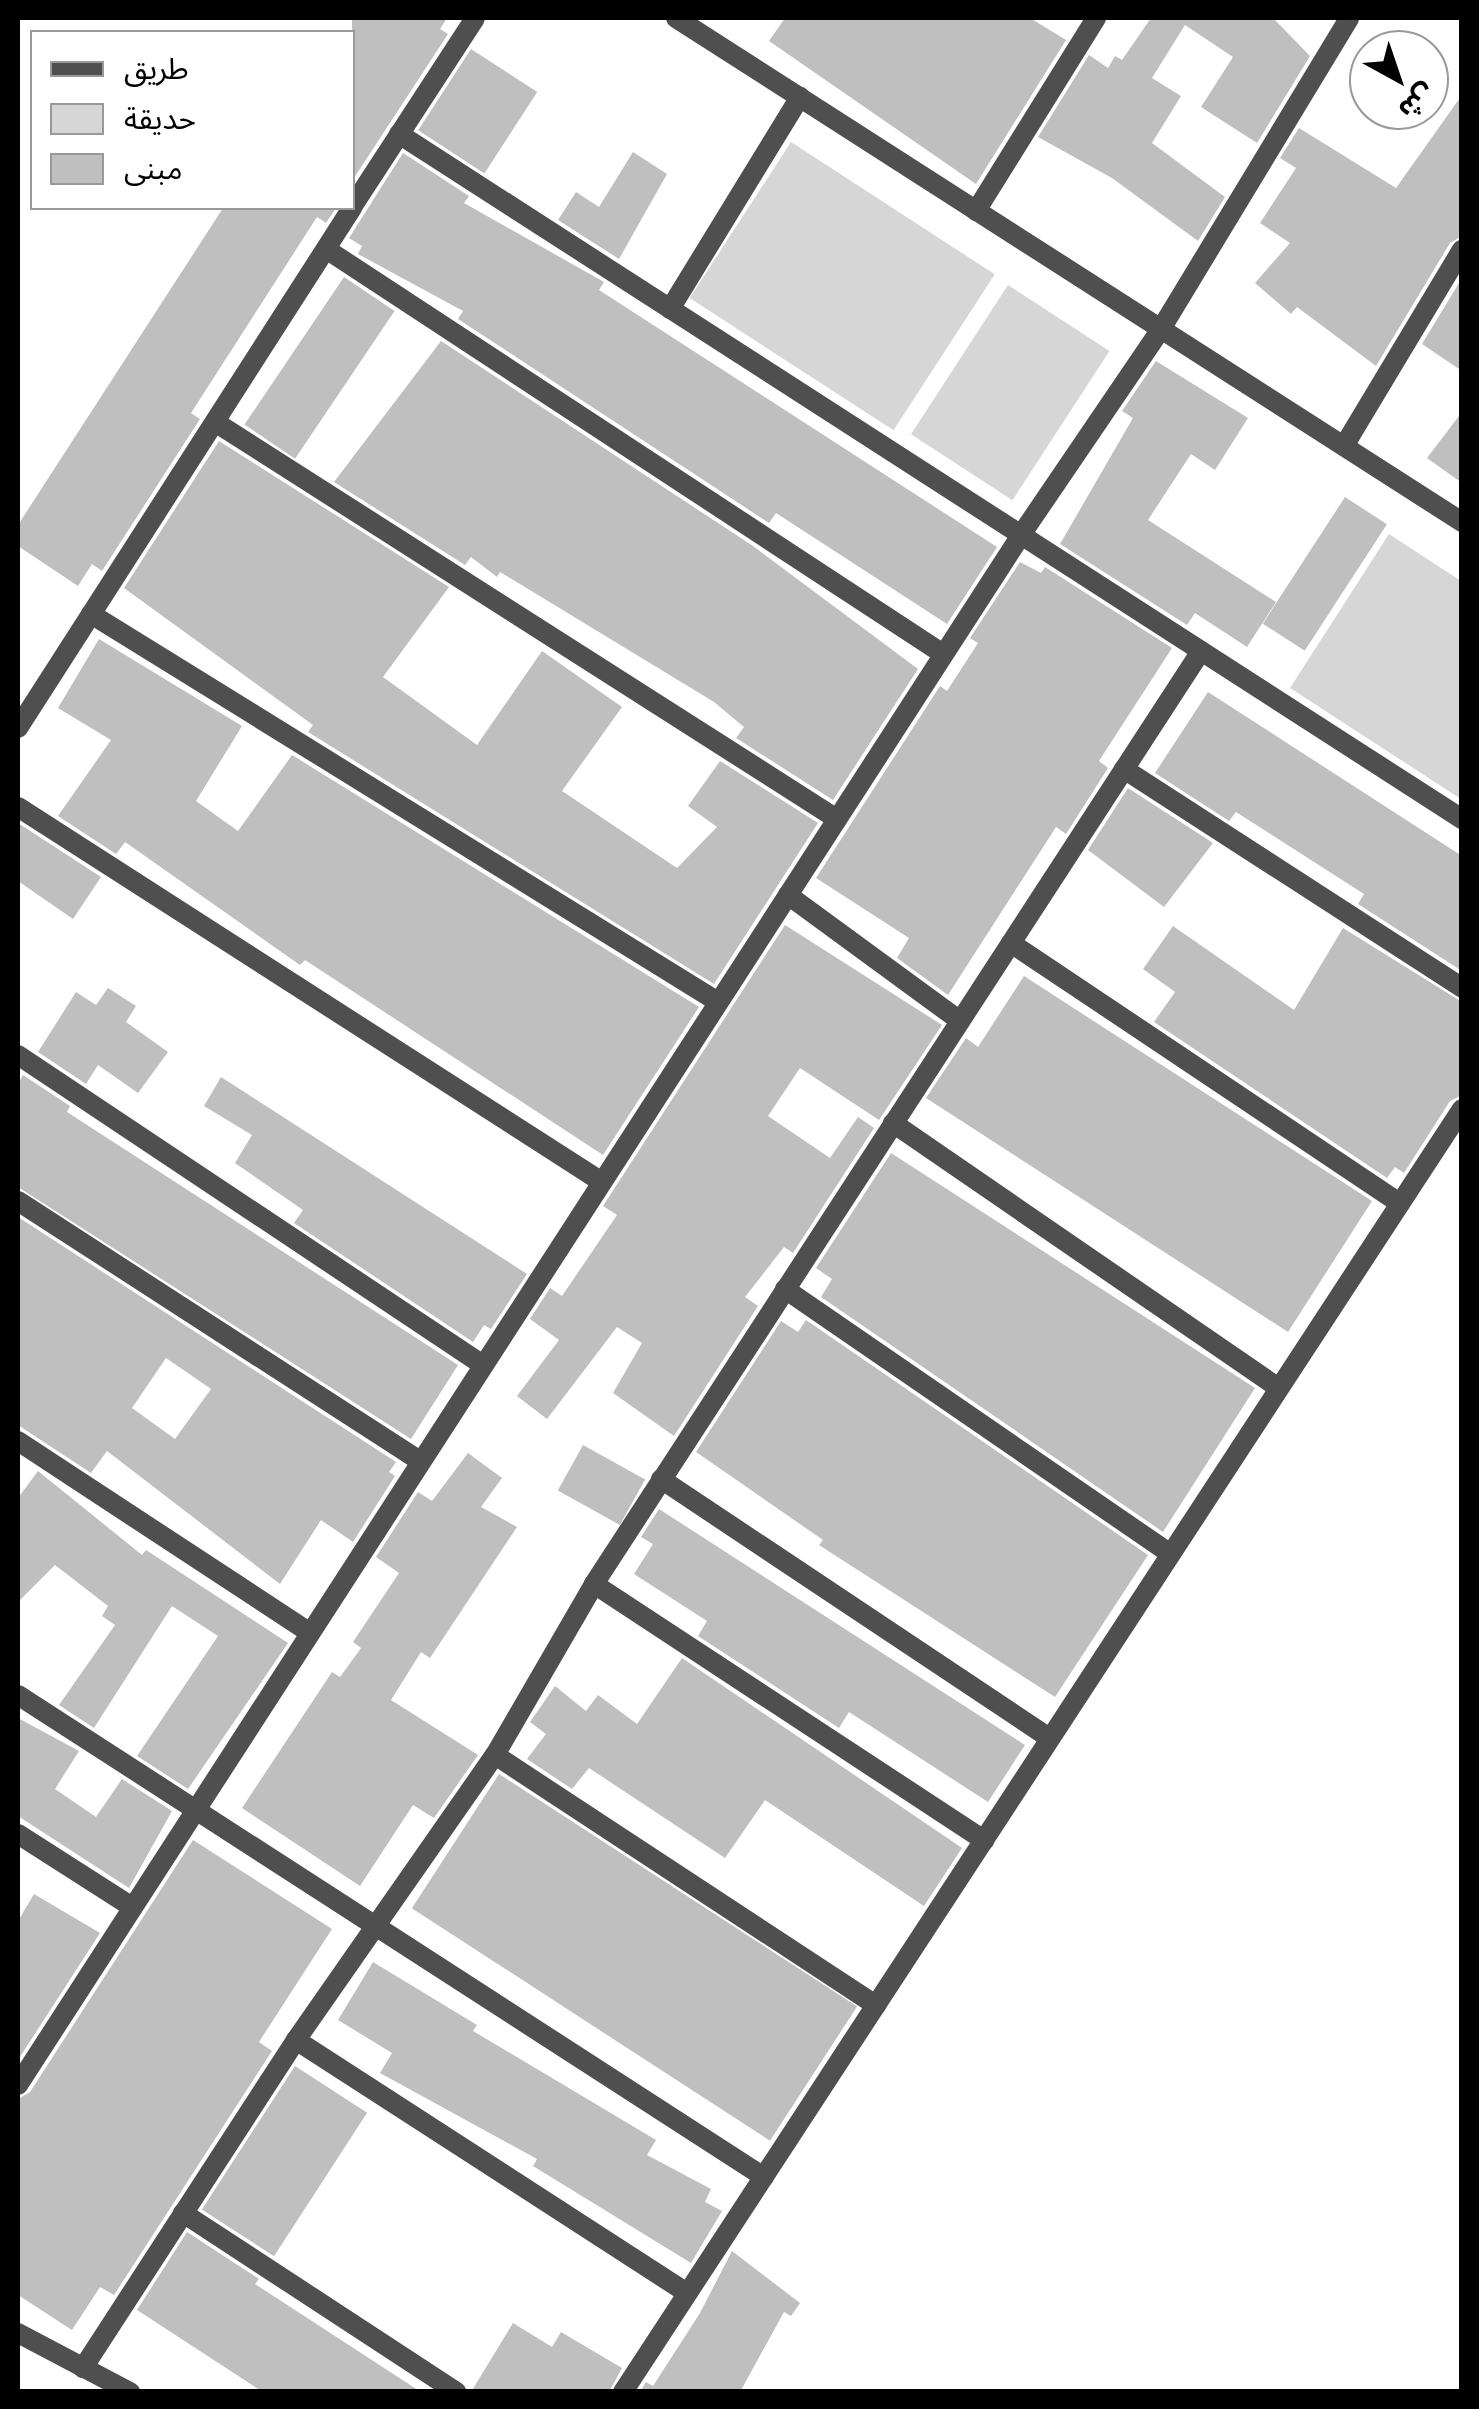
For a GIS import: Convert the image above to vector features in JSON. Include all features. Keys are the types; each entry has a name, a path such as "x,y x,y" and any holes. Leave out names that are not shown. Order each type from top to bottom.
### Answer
{"street":[{"path":"355,202 474,18"},
{"path":"676,18 1462,522"},
{"path":"18,2085 1021,534 1161,329 1349,18"},
{"path":"976,211 1088,21"},
{"path":"670,309 800,97"},
{"path":"400,134 1462,818"},
{"path":"18,728 350,210"},
{"path":"326,249 944,654"},
{"path":"1344,446 1461,253"},
{"path":"214,422 837,819"},
{"path":"91,614 718,1002"},
{"path":"83,2368 296,2040 379,1929 495,1755 594,1584 661,1479 1201,651"},
{"path":"1124,770 1462,988"},
{"path":"18,807 602,1182"},
{"path":"788,895 960,1021"},
{"path":"1011,943 1400,1203"},
{"path":"18,1055 483,1365"},
{"path":"623,2392 1462,1109"},
{"path":"893,1124 1279,1388"},
{"path":"18,1201 421,1462"},
{"path":"786,1289 1171,1554"},
{"path":"18,1441 310,1632"},
{"path":"661,1479 1050,1738"},
{"path":"594,1584 984,1840"},
{"path":"18,1695 764,2177"},
{"path":"495,1755 876,2005"},
{"path":"18,1834 132,1907"},
{"path":"296,2040 688,2293"},
{"path":"183,2213 457,2392"},
{"path":"18,2333 130,2392"}],"green space":[{"path":"791,142 995,274 893,430 690,298"},
{"path":"1008,285 1109,351 1013,500 911,434"},
{"path":"1389,534 1461,581 1461,799 1290,688"}],"building":[{"path":"352,18 447,18 440,29 448,34 355,176 355,30"},
{"path":"785,18 1030,18 1066,40 976,184 769,41"},
{"path":"1151,18 1273,18 1310,56 1257,143 1201,107 1233,57 1185,25 1152,78 1181,96 1152,143 1225,197 1198,241 1112,178 1038,137 1089,55 1108,68 1115,56 1122,60"},
{"path":"471,49 537,92 484,173 418,130"},
{"path":"1462,95 1462,236 1450,243 1376,366 1297,307 1291,314 1255,283 1290,243 1260,223 1296,168 1280,158 1299,128 1396,188 1437,130 1449,130 1449,113"},
{"path":"633,152 667,174 619,259 558,220 576,192 599,207"},
{"path":"403,153 469,196 464,203 604,282 599,290 997,547 947,624 776,513 769,523 458,319 463,311 358,254 362,246 349,238"},
{"path":"222,210 335,210 326,223 317,217 191,413 200,419 102,571 92,564 78,586 18,546 18,525"},
{"path":"344,277 395,311 295,459 244,425"},
{"path":"1462,278 1462,371 1422,344"},
{"path":"441,341 753,546 918,669 833,800 736,738 744,727 714,702 500,572 497,577 471,557 465,565 334,482"},
{"path":"1156,361 1248,418 1215,470 1191,454 1148,520 1276,602 1247,647 1195,613 1187,625 1060,544 1133,418 1122,411"},
{"path":"1462,412 1462,483 1427,458"},
{"path":"219,441 449,587 383,677 477,745 542,651 622,707 562,791 677,868 717,827 688,806 720,761 818,823 714,984 308,732 313,725 124,588"},
{"path":"1345,497 1387,524 1305,651 1263,624"},
{"path":"1020,562 1041,573 1045,567 1172,648 1099,761 1108,768 1066,834 1056,827 948,995 897,958 909,938 816,878 940,686 947,691 978,643 970,638"},
{"path":"99,639 242,726 196,801 238,831 292,755 699,1007 603,1155 305,960 300,965 125,842 116,854 58,816 111,740 58,708"},
{"path":"1208,692 1462,856 1462,971 1358,904 1364,894 1236,812 1229,821 1155,773"},
{"path":"1128,788 1213,843 1164,907 1088,850"},
{"path":"18,823 101,877 73,919 18,881"},
{"path":"785,925 942,1025 879,1120 800,1068 768,1116 830,1158 858,1117 874,1128 793,1253 784,1247 745,1297 758,1306 674,1436 613,1393 642,1343 617,1327 547,1419 517,1396 559,1340 530,1319 550,1288 562,1296 617,1215 603,1206"},
{"path":"1173,926 1294,1010 1343,928 1462,1002 1462,1095 1450,1101 1404,1173 1395,1167 1387,1178 1154,1022 1175,992 1143,969"},
{"path":"1024,976 1372,1201 1288,1332 926,1098 966,1038 978,1047"},
{"path":"108,988 136,1006 126,1022 168,1052 138,1093 98,1065 86,1084 38,1052 76,992 96,1005"},
{"path":"23,1075 70,1106 67,1112 458,1365 411,1439 18,1187 18,1084"},
{"path":"221,1077 527,1274 491,1329 484,1325 473,1342 294,1223 303,1210 235,1163 252,1135 204,1106"},
{"path":"891,1153 1255,1388 1163,1532 821,1297 832,1279 816,1268"},
{"path":"18,1217 396,1462 389,1472 395,1476 353,1542 321,1520 280,1584 107,1451 91,1473 18,1425","holes":["166,1358 211,1389 175,1439 132,1408"]},
{"path":"806,1320 1148,1555 1055,1697 819,1545 823,1540 696,1452 781,1321 798,1332"},
{"path":"583,1445 645,1479 620,1525 558,1490"},
{"path":"468,1453 502,1478 481,1507 517,1527 430,1658 421,1652 391,1700 478,1755 434,1818 413,1805 360,1886 242,1808 332,1672 340,1677 361,1648 353,1642 399,1573 376,1557 418,1492 432,1501"},
{"path":"38,1471 142,1555 146,1550 288,1643 188,1789 137,1756 218,1636 172,1606 94,1728 59,1705 115,1625 102,1616 108,1606 55,1565 18,1602 18,1498"},
{"path":"659,1509 1025,1745 988,1802 849,1712 839,1728 698,1636 707,1621 634,1574 653,1544 641,1537"},
{"path":"682,1658 962,1848 924,1906 765,1800 725,1858 589,1768 572,1789 527,1759 546,1734 530,1722 555,1686 586,1711 598,1695 637,1724"},
{"path":"18,1718 79,1751 55,1789 96,1817 122,1779 172,1811 129,1888 18,1816"},
{"path":"499,1774 857,2007 770,2141 412,1908"},
{"path":"193,1840 332,1929 259,2042 272,2051 114,2295 100,2287 72,2330 18,2295 18,2099 30,2092"},
{"path":"34,1894 100,1933 18,2060 18,1921"},
{"path":"373,1962 477,2025 473,2031 656,2140 647,2155 711,2189 705,2202 722,2211 691,2263 533,2166 537,2159 380,2073 392,2053 338,2020"},
{"path":"295,2066 367,2113 274,2256 202,2209"},
{"path":"187,2232 259,2279 255,2284 421,2392 263,2392 137,2310"},
{"path":"732,2251 800,2303 791,2316 784,2312 740,2392 640,2392 646,2382 653,2386 700,2313"},
{"path":"513,2323 552,2347 561,2332 622,2368 609,2392 471,2392"}]}
